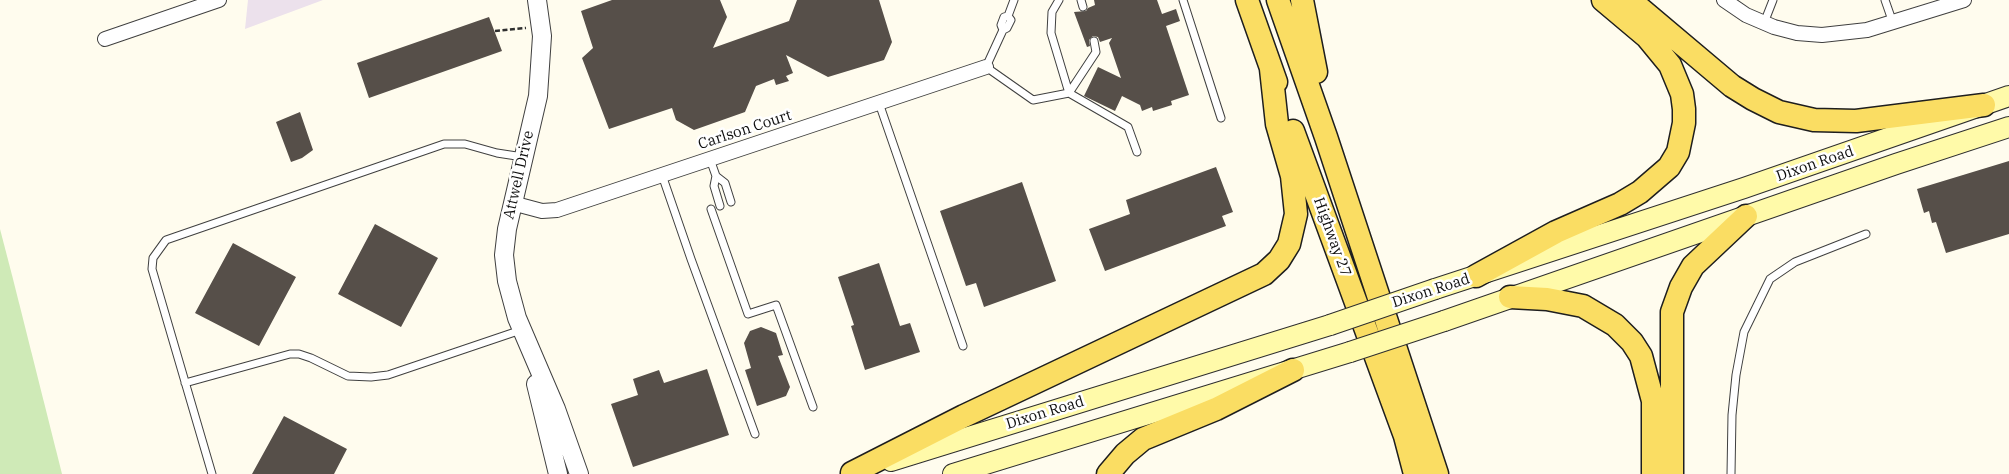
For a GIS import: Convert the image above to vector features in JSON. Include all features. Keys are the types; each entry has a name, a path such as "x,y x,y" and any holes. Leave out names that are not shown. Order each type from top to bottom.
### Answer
{"main road":[{"name":"Highway 27","path":"1247,0 1405,436 1415,474"},
{"name":"Highway 27","path":"1278,0 1326,137 1437,474"},
{"path":"1302,0 1319,83 1326,137"},
{"path":"1476,276 1556,232 1620,204 1647,188 1669,167 1678,152 1684,124 1684,110 1682,94 1674,73 1661,51 1648,37 1603,0"},
{"path":"1630,0 1732,86 1779,112 1814,120 1856,121 1984,106"},
{"path":"850,474 964,416 1264,274 1279,260 1289,244 1296,214 1292,176 1277,124 1271,70"},
{"name":"Dixon Road","path":"850,474 1330,324 1744,188 2009,96"},
{"name":"Dixon Road","path":"953,474 1350,352 2009,127"},
{"path":"1887,139 1896,164"},
{"path":"1672,474 1672,312 1681,287 1693,266 1746,216"},
{"path":"1510,297 1547,299 1583,306 1615,324 1632,342 1641,356 1653,401 1653,474"},
{"path":"1108,474 1125,454 1143,439 1216,409 1293,370"},
{"path":"1405,436 1406,474"},
{"path":"1429,446 1449,474"}],"street":[{"path":"105,39 219,0"},
{"name":"Attwell Drive","path":"537,0 542,36 538,96 512,203 504,256 512,305 528,347 556,409 579,474"},
{"path":"1724,0 1746,15 1764,23 1797,33 1828,35 1867,30 1964,0"},
{"name":"Carlson Court","path":"512,203 542,211 557,210 986,67"},
{"name":"Attwell Drive","path":"528,347 558,474"}],"lane":[{"path":"1014,0 1008,16 1004,18 1001,26 1003,30 986,67 1033,100 1069,93 1128,128 1137,152"},
{"path":"1059,0 1052,12 1051,33 1069,93"},
{"path":"1183,0 1221,118"},
{"path":"1764,23 1772,0"},
{"path":"1885,0 1892,23"},
{"path":"1069,93 1096,52 1094,41"},
{"path":"879,103 963,346"},
{"path":"212,474 152,269 153,258 166,240 444,144 464,144 497,154 523,157"},
{"path":"710,159 716,176 714,186 720,206"},
{"path":"662,175 755,434"},
{"path":"716,176 725,183 731,202"},
{"path":"711,209 748,314 776,305 813,407"},
{"path":"1731,474 1732,415 1737,366 1744,332 1770,279 1795,262 1866,234"},
{"path":"185,384 290,354 300,354 348,376 371,377 388,375 521,330"}],"path":[{"path":"495,31 541,27"}],"shaded area":[{"path":"248,0 323,0 245,29"}],"green space":[{"path":"0,229 13,279 62,474 0,474"}],"building":[{"path":"612,0 720,0 727,17 713,48 789,21 797,0 879,0 892,42 884,60 828,77 786,55 793,73 786,76 789,81 776,85 774,79 756,86 745,112 694,130 676,120 672,108 609,129 582,58 593,48 581,11"},
{"path":"1094,0 1157,0 1162,14 1176,9 1180,21 1166,26 1189,95 1171,101 1172,105 1153,111 1152,107 1142,111 1140,105 1122,96 1115,111 1084,96 1098,67 1121,78 1109,43 1112,38 1100,42 1098,37 1093,36 1089,40 1090,46 1087,47 1074,12 1086,11 1095,5"},
{"path":"489,17 502,51 369,98 357,63"},
{"path":"300,112 313,150 302,158 291,162 276,122"},
{"path":"2009,161 2009,234 1946,253 1936,222 1932,223 1929,211 1924,213 1917,189"},
{"path":"1216,167 1233,212 1222,216 1226,226 1105,271 1089,229 1130,214 1126,200"},
{"path":"1022,182 1056,281 984,307 976,283 966,286 940,211"},
{"path":"375,224 438,258 401,327 338,294"},
{"path":"233,243 296,277 259,346 195,313"},
{"path":"879,263 900,326 910,323 920,352 865,370 851,326 854,325 838,277"},
{"path":"761,327 776,333 783,355 778,356 790,387 786,396 757,406 745,370 751,368 744,343 750,331"},
{"path":"707,369 729,435 633,467 611,404 638,395 633,379 659,370 664,383"},
{"path":"284,416 347,449 334,474 252,474"}]}
